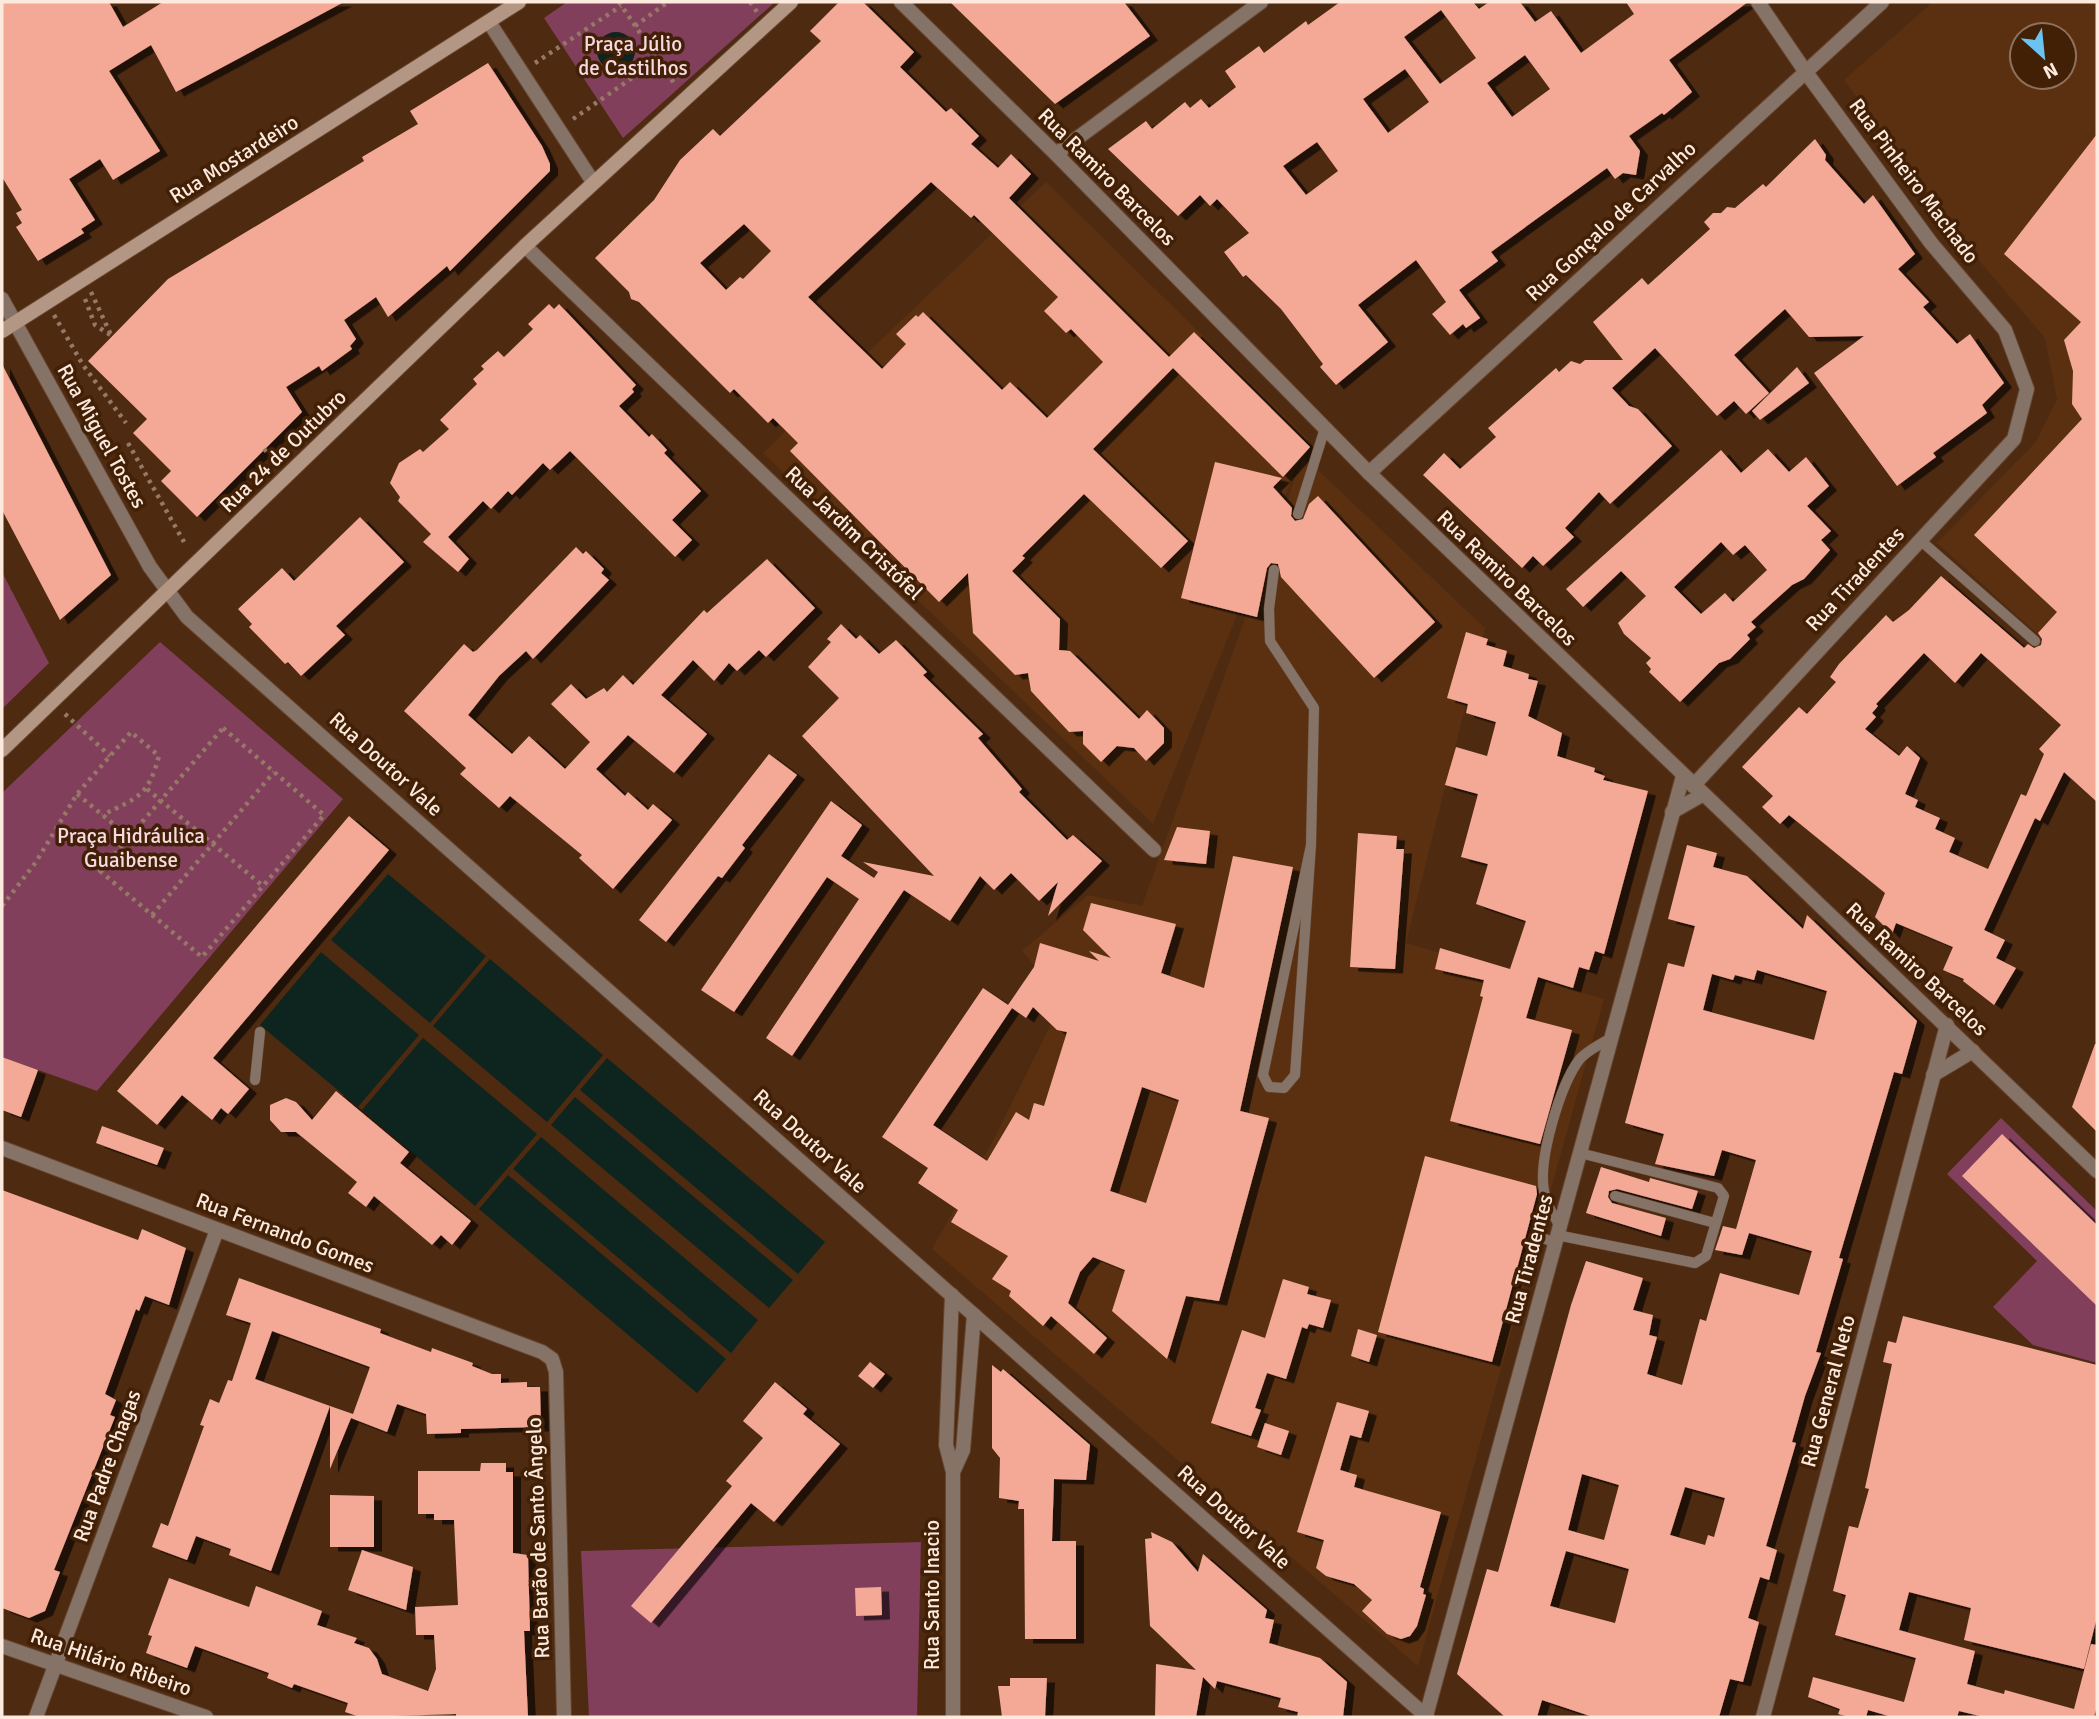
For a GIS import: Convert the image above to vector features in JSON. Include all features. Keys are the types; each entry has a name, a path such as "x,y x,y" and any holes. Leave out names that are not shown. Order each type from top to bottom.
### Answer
{"main road":[{"name":"Rua Mostardeiro","path":"8,327 519,2"},
{"path":"593,182 791,2"},
{"name":"Rua 24 de Outubro","path":"2,750 593,182"}],"street":[{"name":"Rua Ramiro Barcelos","path":"901,2 1056,154 1369,473 2097,1171"},
{"path":"1056,154 1261,2"},
{"name":"Rua Pinheiro Machado","path":"1758,2 1804,71 1931,243 2005,330 2027,389"},
{"name":"Rua Gonçalo de Carvalho","path":"1369,473 1882,2"},
{"path":"489,22 593,182"},
{"name":"Rua Jardim Cristófel","path":"525,246 1154,850"},
{"name":"Rua Miguel Tostes","path":"2,299 8,327 168,593"},
{"name":"Rua Tiradentes","path":"1426,1717 1672,812 2014,439 2027,389"},
{"name":"Rua Doutor Vale","path":"168,593 207,635 1426,1717"},
{"name":"Rua Tiradentes","path":"1672,812 1693,786"},
{"name":"Rua General Neto","path":"1763,1717 1947,1025"},
{"path":"1933,1075 1973,1051"},
{"name":"Rua Fernando Gomes","path":"2,1148 542,1352 552,1359"},
{"name":"Rua Padre Chagas","path":"36,1717 217,1230"},
{"name":"Rua Santo Inacio","path":"952,1295 946,1445 953,1472 953,1717"},
{"name":"Rua Santo Inacio","path":"953,1472 963,1450 974,1315"},
{"name":"Rua Barão de Santo Ângelo","path":"552,1359 556,1372 564,1717"},
{"name":"Rua Hilário Ribeiro","path":"2,1646 206,1717"}],"lane":[{"path":"1298,514 1325,428"},
{"path":"1920,540 2035,641"},
{"path":"1274,570 1269,609 1270,641 1314,708 1311,845 1295,1075 1283,1088 1276,1089 1269,1087 1263,1074 1311,845"},
{"path":"255,1080 260,1032"},
{"path":"1557,1235 1543,1190 1543,1171 1554,1124 1566,1084 1581,1058 1611,1038"},
{"path":"1538,1236 1557,1235 1695,1263 1706,1256 1724,1196 1717,1188 1580,1153"},
{"path":"1615,1196 1715,1223"}],"path":[{"path":"635,26 668,2"},
{"path":"522,72 620,4 685,98"},
{"path":"559,129 658,60"},
{"path":"82,281 112,336 96,325 82,281"},
{"path":"47,303 83,365 126,423"},
{"path":"128,443 184,542"},
{"path":"52,702 110,756"},
{"path":"223,728 274,772 324,815 202,957 100,871 223,728"},
{"path":"2,906 36,862 77,794 131,732 159,757 152,783 140,797 102,815"},
{"path":"152,915 274,772"},
{"path":"147,789 263,886"},
{"path":"77,794 122,831"}],"shaded area":[{"path":"1933,2 2097,2 2097,688 1937,543 2036,442 2057,399 2045,338 1970,250 1844,80"},
{"path":"1046,182 1308,439 1153,824 763,453"},
{"path":"1303,456 1485,628 1406,943 1604,999 1418,1666 932,1249 996,1135 1063,1000 1022,951 1088,895 1142,906"}],"green space":[{"name":"Praça Júlio de Castilhos","path":"567,2 775,2 623,138 544,18"},
{"path":"2,572 49,663 2,709"},
{"name":"Praça Hidráulica Guaibense","path":"160,642 343,799 97,1091 2,1057 2,793"},
{"path":"2001,1118 2097,1211 2097,1363 2033,1345 1993,1307 2037,1261 1947,1174"},
{"path":"921,1542 917,1717 589,1717 581,1551"}],"water":[{"path":"616,32 630,37 635,51 630,65 616,70 602,65 597,51 602,37"},
{"path":"388,874 486,956 430,1023 331,940"},
{"path":"321,952 419,1035 358,1107 260,1025"},
{"path":"490,959 603,1055 547,1122 433,1026"},
{"path":"423,1038 537,1134 475,1206 362,1110"},
{"path":"607,1058 825,1242 798,1274 580,1090"},
{"path":"575,1097 793,1280 769,1308 551,1125"},
{"path":"541,1137 758,1320 731,1353 513,1169"},
{"path":"508,1175 726,1359 697,1393 479,1209"}],"building":[{"path":"2,2 109,2 123,27 163,2 344,2 176,92 151,45 109,71 160,151 113,180 100,159 69,179 95,220 81,229 84,233 38,261 16,227 22,223 16,213 22,210 2,177"},
{"path":"839,2 863,2 914,52 900,67 946,112 951,108 979,136 971,144 998,168 1011,154 1031,174 1009,198 1169,357 1194,332 1310,447 1283,477 1173,368 1093,449 1188,541 1161,568 1084,494 1022,556 1025,558 1012,571 1060,619 1059,650 1070,651 1139,719 1147,710 1164,728 1164,743 1146,761 1134,748 1117,746 1101,762 1083,744 1083,731 1069,732 1031,691 1028,673 1015,675 973,633 968,573 939,602 790,451 798,443 773,418 768,423 734,389 730,393 639,302 631,299 629,292 595,258 654,200 680,160 713,129 720,136 821,41 810,31","holes":["931,182 971,218 974,215 1058,297 1044,311 1066,333 1071,329 1103,362 1047,418 1010,382 1002,390 923,312 896,334 906,344 882,369 808,297","744,224 771,251 743,279 740,277 726,290 700,263"]},
{"path":"950,2 1124,2 1150,36 1055,104"},
{"path":"1340,2 1473,2 1479,9 1489,2 1520,2 1535,22 1551,11 1581,53 1634,14 1626,2 1748,2 1669,60 1692,92 1664,115 1662,113 1629,136 1640,151 1636,175 1623,173 1615,179 1607,168 1491,252 1498,261 1459,290 1480,318 1466,328 1463,324 1450,335 1432,314 1446,302 1416,260 1358,305 1388,342 1336,385 1320,367 1323,364 1281,309 1246,275 1243,277 1224,252 1249,233 1217,199 1210,206 1200,195 1178,216 1108,149 1146,121 1152,129 1185,102 1190,108 1201,99 1209,108 1236,87 1225,71 1259,46 1264,53 1306,21 1308,25","holes":["1441,10 1476,58 1440,84 1404,37","1525,55 1550,89 1512,117 1487,83","1405,69 1429,102 1388,133 1363,99","1317,142 1338,171 1306,195 1283,166"]},
{"path":"488,63 542,146 550,164 550,171 450,271 447,266 388,317 376,297 344,320 356,339 350,346 352,349 322,371 319,366 286,387 302,412 197,517 161,481 171,471 133,433 147,419 88,361 168,279 364,161 362,157 418,124 410,111"},
{"path":"2097,134 2097,802 2064,772 2040,821 2035,818 1984,930 2005,940 1996,958 2016,968 1994,1005 1963,981 1964,979 1943,970 1953,947 1896,923 1892,934 1875,917 1885,893 1789,815 1780,824 1762,807 1773,796 1742,767 1799,707 1807,714 1836,682 1830,677 1839,664 1886,615 1893,622 1909,610 1941,576 2024,648 2028,644 2034,648 2041,645 2042,639 2038,633 2057,612 1974,535 2082,419 2072,404 2073,371 2064,340 2081,322 2004,254","holes":["1924,653 1955,683 1981,653 2061,725 2039,749 2044,754 2026,796 2021,794 1988,869 1949,852 1955,838 1935,829 1940,818 1915,807 1918,800 1905,794 1920,758 1907,746 1899,756 1865,729 1876,717 1872,713 1878,706 1876,704"]},
{"path":"1815,139 1826,155 1825,160 1864,204 1873,195 1915,254 1898,269 1929,302 1923,307 1957,344 1970,334 2004,383 1982,405 1987,413 1933,453 1936,457 1897,486 1814,373 1864,336 1809,337 1785,309 1734,355 1769,393 1746,414 1734,401 1717,416 1655,348 1612,388 1629,406 1638,409 1672,446 1610,504 1599,492 1565,528 1574,537 1543,566 1533,556 1522,568 1423,475 1444,453 1460,469 1496,437 1488,428 1556,368 1559,372 1571,361 1580,364 1585,360 1623,360 1593,322 1642,278 1648,285 1710,229 1704,222 1713,213 1721,213 1727,207 1735,208 1763,184 1766,187"},
{"path":"549,304 554,309 559,304 636,385 632,389 634,392 619,406 649,437 652,434 667,450 664,453 701,491 672,520 692,540 675,557 570,451 550,470 543,463 512,495 508,491 491,509 483,501 448,537 469,559 458,572 423,542 431,534 398,501 400,497 390,483 399,463 420,449 423,452 449,429 440,420 477,384 473,379 484,369 481,366 498,351 504,357 533,329 528,324"},
{"path":"2,364 111,575 60,620 2,510"},
{"path":"1797,367 1809,383 1760,420 1752,411"},
{"path":"1768,449 1789,472 1806,457 1829,486 1807,506 1831,531 1821,540 1830,550 1804,579 1792,585 1751,622 1756,627 1747,635 1750,639 1730,659 1719,663 1680,702 1649,672 1651,669 1646,663 1651,658 1624,634 1618,623 1646,596 1621,571 1583,607 1566,589 1721,450 1741,473","holes":["1721,542 1733,555 1745,545 1767,570 1733,602 1725,593 1701,614 1674,587"]},
{"path":"1215,462 1282,478 1273,487 1292,508 1291,516 1295,521 1303,519 1309,504 1318,496 1435,622 1374,678 1281,577 1278,564 1271,563 1267,568 1257,617 1181,598"},
{"path":"360,517 404,562 336,626 345,635 301,676 288,662 285,664 249,627 252,624 238,609 282,568 294,581"},
{"path":"576,547 583,554 586,551 604,569 601,573 609,580 533,659 526,651 499,676 468,715 512,754 529,736 565,769 590,742 551,704 571,684 586,699 604,688 607,692 623,675 633,685 704,610 707,613 767,559 815,608 766,657 759,650 737,671 729,663 714,681 693,660 661,695 707,734 674,773 628,735 596,769 625,796 628,792 648,810 653,804 672,820 613,889 579,858 582,855 510,796 499,808 460,774 466,768 404,711 464,644 473,652 477,650"},
{"path":"841,624 856,639 860,635 879,654 896,640 927,672 923,675 983,734 978,738 1022,789 1019,792 1067,840 1073,835 1102,861 1048,916 1058,882 1039,901 1011,873 994,890 980,876 950,921 904,890 792,1056 766,1038 859,899 827,877 734,1012 701,990 831,801 862,825 841,856 874,878 878,872 863,862 934,876 802,736 839,698 808,667 831,642 827,639"},
{"path":"1466,632 1488,639 1486,645 1507,651 1503,666 1529,674 1528,679 1538,681 1528,716 1562,733 1557,756 1595,768 1594,772 1605,776 1603,780 1648,791 1604,954 1595,951 1589,970 1579,967 1573,988 1538,977 1526,1018 1572,1030 1540,1144 1450,1121 1483,997 1480,996 1484,980 1435,969 1440,948 1510,969 1526,921 1476,904 1488,864 1461,857 1478,794 1445,785 1456,747 1487,756 1496,722 1466,713 1468,704 1447,698"},
{"path":"769,754 797,775 742,845 745,848 722,878 718,876 666,942 639,920"},
{"path":"349,816 389,850 213,1058 249,1089 228,1114 221,1108 212,1120 182,1095 157,1125 117,1091"},
{"path":"1177,827 1210,831 1206,864 1164,860"},
{"path":"1358,833 1397,836 1396,849 1404,849 1395,969 1350,967"},
{"path":"1687,845 1717,853 1713,867 1747,876 1803,929 1807,915 1917,1021 1902,1074 1894,1072 1839,1258 1843,1259 1816,1352 1821,1353 1805,1396 1792,1442 1796,1443 1766,1546 1777,1550 1769,1580 1760,1577 1748,1618 1759,1622 1743,1682 1730,1679 1719,1717 1593,1717 1542,1700 1537,1717 1505,1717 1457,1674 1487,1569 1498,1572 1571,1305 1586,1261 1643,1278 1633,1310 1653,1315 1649,1335 1657,1337 1647,1374 1682,1385 1700,1319 1706,1321 1720,1273 1799,1295 1812,1251 1749,1233 1742,1255 1715,1250 1723,1226 1736,1229 1756,1160 1722,1150 1714,1176 1655,1164 1664,1134 1625,1123 1668,963 1684,967 1695,926 1668,919","holes":["1757,970 1827,991 1814,1040 1703,1010 1712,974 1733,980 1735,975 1754,980","1582,1474 1619,1485 1604,1540 1568,1530","1685,1487 1725,1498 1714,1537 1708,1535 1705,1545 1670,1535","1566,1551 1629,1569 1615,1623 1550,1606"]},
{"path":"1233,856 1293,867 1240,1111 1269,1118 1219,1301 1186,1296 1167,1359 1112,1311 1125,1270 1093,1257 1080,1272 1068,1303 1107,1338 1094,1354 1051,1316 1043,1326 1009,1296 1011,1291 992,1279 1008,1256 951,1222 958,1210 918,1183 928,1168 882,1137 983,988 1008,1005 1034,967 1040,943 1099,961 1089,951 1111,958 1083,930 1091,903 1176,924 1161,973 1204,988","holes":["1033,1007 1057,1030 1067,1032 1044,1106 1034,1103 1029,1120 1016,1112 987,1161 933,1125 1012,1008 1026,1018","1142,1087 1179,1100 1146,1203 1110,1191"]},
{"path":"2097,1044 2097,1132 2072,1107"},
{"path":"2,1057 38,1070 21,1117 2,1110"},
{"path":"336,1091 409,1152 400,1163 471,1221 452,1245 441,1235 432,1245 374,1196 366,1207 348,1193 357,1182 296,1132 281,1132 270,1120 270,1105 286,1098 296,1102 312,1120"},
{"path":"102,1126 164,1148 157,1165 96,1143"},
{"path":"2002,1134 2097,1225 2097,1306 1962,1176"},
{"path":"1425,1156 1536,1186 1537,1194 1492,1362 1378,1332"},
{"path":"1601,1167 1649,1182 1650,1178 1698,1191 1692,1209 1617,1189 1609,1191 1608,1197 1612,1203 1666,1218 1661,1236 1586,1213"},
{"path":"2,1190 138,1240 142,1229 186,1248 169,1305 145,1296 139,1311 136,1309 105,1394 116,1400 110,1415 115,1417 54,1570 60,1572 45,1611 29,1618 2,1608"},
{"path":"239,1278 381,1329 380,1333 431,1352 432,1348 473,1363 472,1366 492,1374 501,1374 501,1383 527,1382 527,1387 540,1387 541,1427 461,1429 461,1433 427,1434 426,1414 397,1404 387,1432 351,1418 330,1469 330,1406 271,1571 229,1555 231,1549 196,1536 187,1560 152,1547 161,1523 168,1526 204,1426 200,1425 210,1399 219,1403 228,1380 232,1381 244,1345 251,1323 226,1315","holes":["272,1331 370,1367 353,1414 255,1379"]},
{"path":"1283,1279 1309,1287 1307,1294 1331,1300 1323,1328 1309,1324 1307,1329 1302,1327 1286,1379 1267,1373 1255,1408 1261,1410 1251,1436 1211,1423 1242,1330 1265,1338"},
{"path":"1903,1316 2097,1365 2097,1617 2084,1669 1964,1640 1971,1608 1909,1592 1899,1630 1975,1651 1967,1684 2004,1694 2005,1690 2074,1709 2091,1644 2097,1645 2097,1706 2094,1717 1984,1717 1959,1711 1957,1717 1892,1717 1868,1710 1866,1717 1849,1717 1838,1714 1840,1709 1808,1697 1813,1677 1904,1702 1916,1658 1835,1635 1846,1595 1833,1591 1849,1526 1858,1528 1869,1489 1865,1488 1892,1364 1883,1362 1888,1341 1896,1343"},
{"path":"1358,1329 1377,1335 1369,1362 1351,1356"},
{"path":"870,1362 885,1374 873,1388 858,1376"},
{"path":"992,1365 1001,1372 1003,1369 1090,1445 1086,1480 1054,1479 1052,1541 1076,1541 1076,1639 1025,1639 1024,1509 1018,1509 1019,1501 999,1498 1000,1458 992,1448"},
{"path":"775,1382 807,1409 803,1414 840,1444 774,1522 751,1503 651,1623 631,1606 732,1486 726,1481 763,1438 743,1421"},
{"path":"1337,1402 1369,1411 1361,1438 1350,1435 1340,1470 1357,1475 1354,1487 1441,1512 1420,1587 1426,1595 1417,1626 1410,1636 1401,1639 1387,1634 1362,1611 1372,1600 1354,1584 1326,1576 1316,1568 1324,1540 1297,1532"},
{"path":"1265,1423 1289,1431 1281,1455 1257,1447"},
{"path":"481,1463 506,1463 506,1472 513,1472 513,1553 528,1555 530,1631 524,1631 528,1717 456,1717 456,1714 360,1717 345,1712 348,1703 294,1684 292,1688 267,1678 269,1673 195,1646 187,1668 146,1653 152,1636 148,1635 169,1578 249,1607 256,1586 322,1611 317,1625 357,1638 354,1643 369,1648 377,1659 382,1674 428,1691 436,1669 434,1635 416,1635 415,1607 458,1605 454,1520 434,1520 434,1514 418,1514 418,1471 480,1471"},
{"path":"330,1495 374,1496 374,1547 330,1547"},
{"path":"1151,1532 1172,1542 1198,1572 1203,1554 1267,1610 1265,1618 1274,1620 1269,1643 1320,1658 1347,1682 1343,1717 1297,1717 1298,1712 1278,1707 1281,1698 1217,1681 1215,1689 1203,1677 1196,1717 1155,1717 1156,1664 1196,1670 1150,1626 1145,1539 1152,1538"},
{"path":"362,1550 413,1567 406,1610 348,1590"},
{"path":"881,1587 882,1615 856,1616 855,1588"},
{"path":"1010,1678 1047,1678 1045,1717 1002,1717 998,1686 1010,1686"}]}
